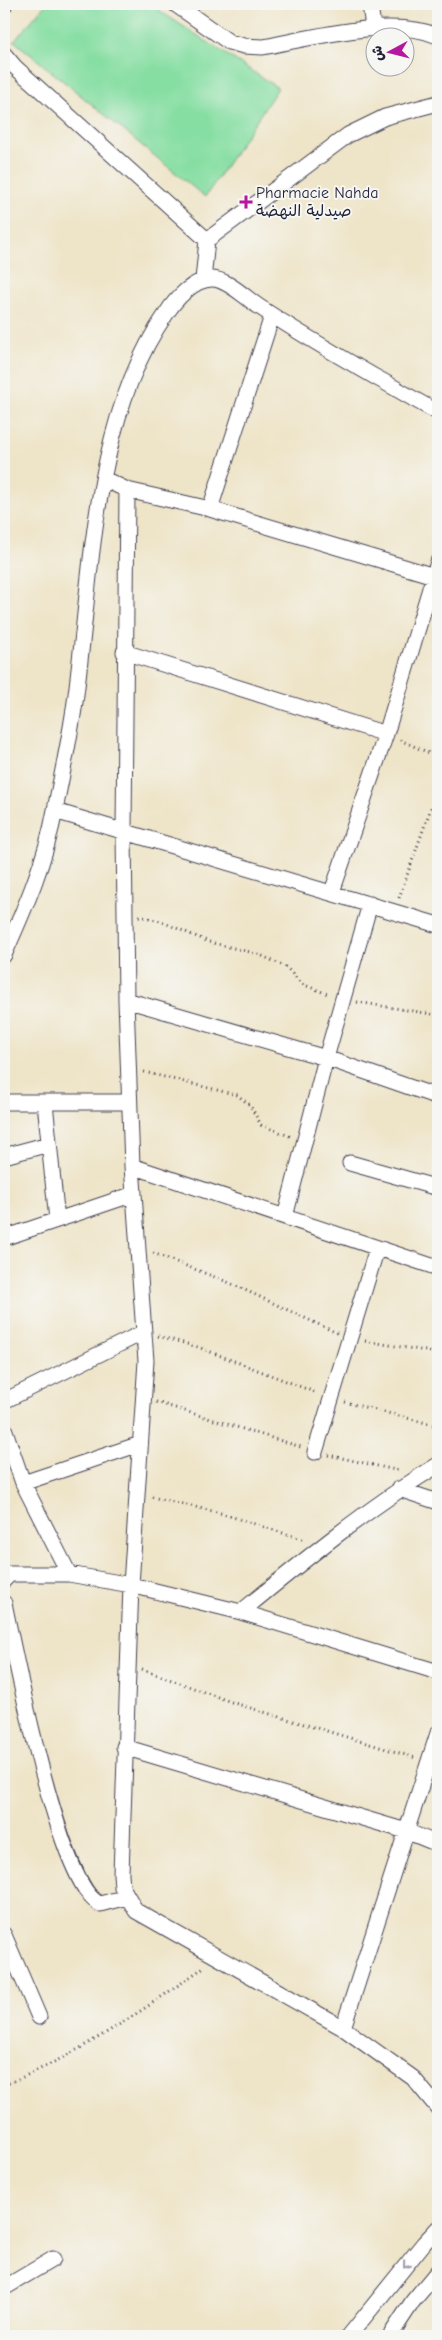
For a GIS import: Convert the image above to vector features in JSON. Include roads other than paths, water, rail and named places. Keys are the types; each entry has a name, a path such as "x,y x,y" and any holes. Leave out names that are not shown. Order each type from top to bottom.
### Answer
{"street":[{"path":"175,4 229,42 244,46 263,47 364,30"},
{"path":"370,4 373,28"},
{"path":"414,30 438,36"},
{"path":"4,54 23,74 207,240"},
{"path":"203,280 207,240 307,163 348,135 385,117 438,103"},
{"path":"4,954 47,849 75,703 86,598 104,479 122,403 152,334 182,294 203,280 214,278 224,282 272,316 437,407"},
{"path":"210,509 272,316"},
{"path":"104,479 126,490 210,509 436,569 386,734 332,892"},
{"path":"126,490 124,652 126,1000 132,1166 146,1360 131,1585 120,1874 127,1897 136,1911 219,1956 342,2028 406,2072 438,2108"},
{"path":"124,652 386,734"},
{"path":"55,811 438,925"},
{"path":"284,1217 326,1058 370,904"},
{"path":"126,1000 326,1058 438,1097"},
{"path":"4,1102 130,1102"},
{"path":"45,1102 57,1220"},
{"path":"4,1156 49,1144"},
{"path":"350,1163 438,1188"},
{"path":"132,1166 438,1268"},
{"path":"4,1238 134,1194"},
{"path":"315,1452 377,1248"},
{"path":"4,1401 144,1332"},
{"path":"4,1428 8,1455 70,1574"},
{"path":"23,1483 140,1444"},
{"path":"241,1612 322,1546 399,1489 438,1465"},
{"path":"399,1489 438,1502"},
{"path":"4,1580 10,1574 70,1574 131,1585 241,1612 438,1672"},
{"path":"4,1603 32,1735 51,1798 80,1880 90,1898 100,1904 127,1897"},
{"path":"342,2028 438,1733"},
{"path":"124,1747 406,1831 438,1844"},
{"path":"4,1936 39,2018"},
{"path":"349,2336 438,2228"},
{"path":"4,2288 54,2259"},
{"path":"390,2336 413,2301 438,2271"}],"place":[{"name":"Pharmacie Nahda صيدلية النهضة","path":"246,202"}]}
